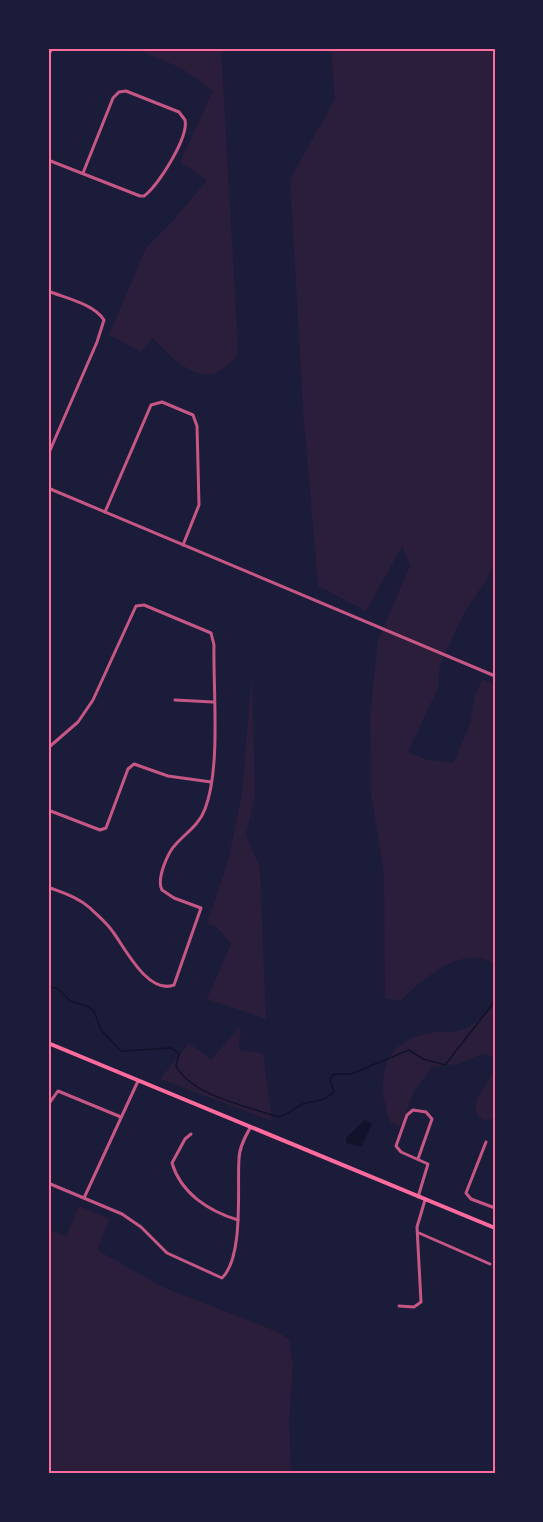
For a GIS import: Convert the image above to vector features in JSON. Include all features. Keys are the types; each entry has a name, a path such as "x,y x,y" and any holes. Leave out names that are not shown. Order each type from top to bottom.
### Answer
{"main road":[{"path":"48,1043 495,1228"}],"street":[{"path":"48,57 52,48"},
{"path":"48,160 144,196 168,166 183,134 185,120 179,112 126,91 119,92 113,98 83,173"},
{"path":"48,291 100,313 104,320 97,342 48,455"},
{"path":"105,512 151,405 166,403 193,415 197,426 199,506 183,545"},
{"path":"48,440 53,442"},
{"path":"48,488 495,676"},
{"path":"48,748 78,722 93,700 136,606 144,605 211,633 214,645 211,782 203,816 171,850 160,879 160,886 167,894 201,908 174,985 159,984 147,977 135,965 112,930 88,906 48,887"},
{"path":"175,700 213,702"},
{"path":"48,810 100,830 106,828 128,769 134,764 168,776 211,782"},
{"path":"84,1198 138,1082"},
{"path":"48,1105 58,1091 121,1117"},
{"path":"418,1159 432,1119 426,1112 413,1110 407,1115 396,1146 401,1152 418,1159 426,1162 428,1167 418,1197"},
{"path":"48,1183 131,1220 167,1252 222,1278 229,1271 238,1220 238,1156 250,1128"},
{"path":"191,1134 185,1139 172,1163 175,1175 206,1208 238,1220"},
{"path":"486,1142 466,1193 471,1198 495,1208"},
{"path":"399,1306 414,1307 421,1302 417,1227 425,1200"},
{"path":"419,1233 490,1264"}],"shaded area":[{"path":"133,48 221,48 238,347 236,358 213,374 187,369 153,338 141,352 109,335 146,248 173,221 207,180 180,162 213,91 181,68"},
{"path":"331,48 495,48 495,561 486,581 466,609 440,664 438,688 408,752 425,759 453,763 470,724 474,699 482,679 495,685 495,964 482,959 469,958 456,961 419,983 400,1001 385,998 384,874 371,794 370,713 378,640 410,566 402,546 366,611 318,586 303,408 290,179 335,99"},
{"path":"252,670 255,797 246,835 260,868 266,1019 207,999 231,944 216,926 207,924 228,861 242,794"},
{"path":"495,1005 495,1057 482,1054 458,1064 432,1067 414,1091 400,1127 390,1122 383,1092 383,1078 392,1054 413,1037 462,1030 480,1019"},
{"path":"240,1027 239,1050 263,1053 272,1121 160,1079 189,1043 211,1059"},
{"path":"495,1069 495,1119 483,1120 475,1112 477,1099"},
{"path":"365,1120 372,1124 361,1147 346,1143 346,1138"},
{"path":"79,1206 110,1219 97,1250 165,1288 276,1331 289,1339 293,1365 289,1420 291,1474 48,1474 48,1229 66,1236"}],"waterway":[{"path":"48,987 57,988 70,1001 94,1011 101,1030 121,1051 172,1048 179,1054 176,1066 194,1085 221,1098 278,1117 303,1104 329,1096 334,1092 330,1079 334,1074 351,1074 409,1050 423,1059 445,1065 495,1001"}]}
